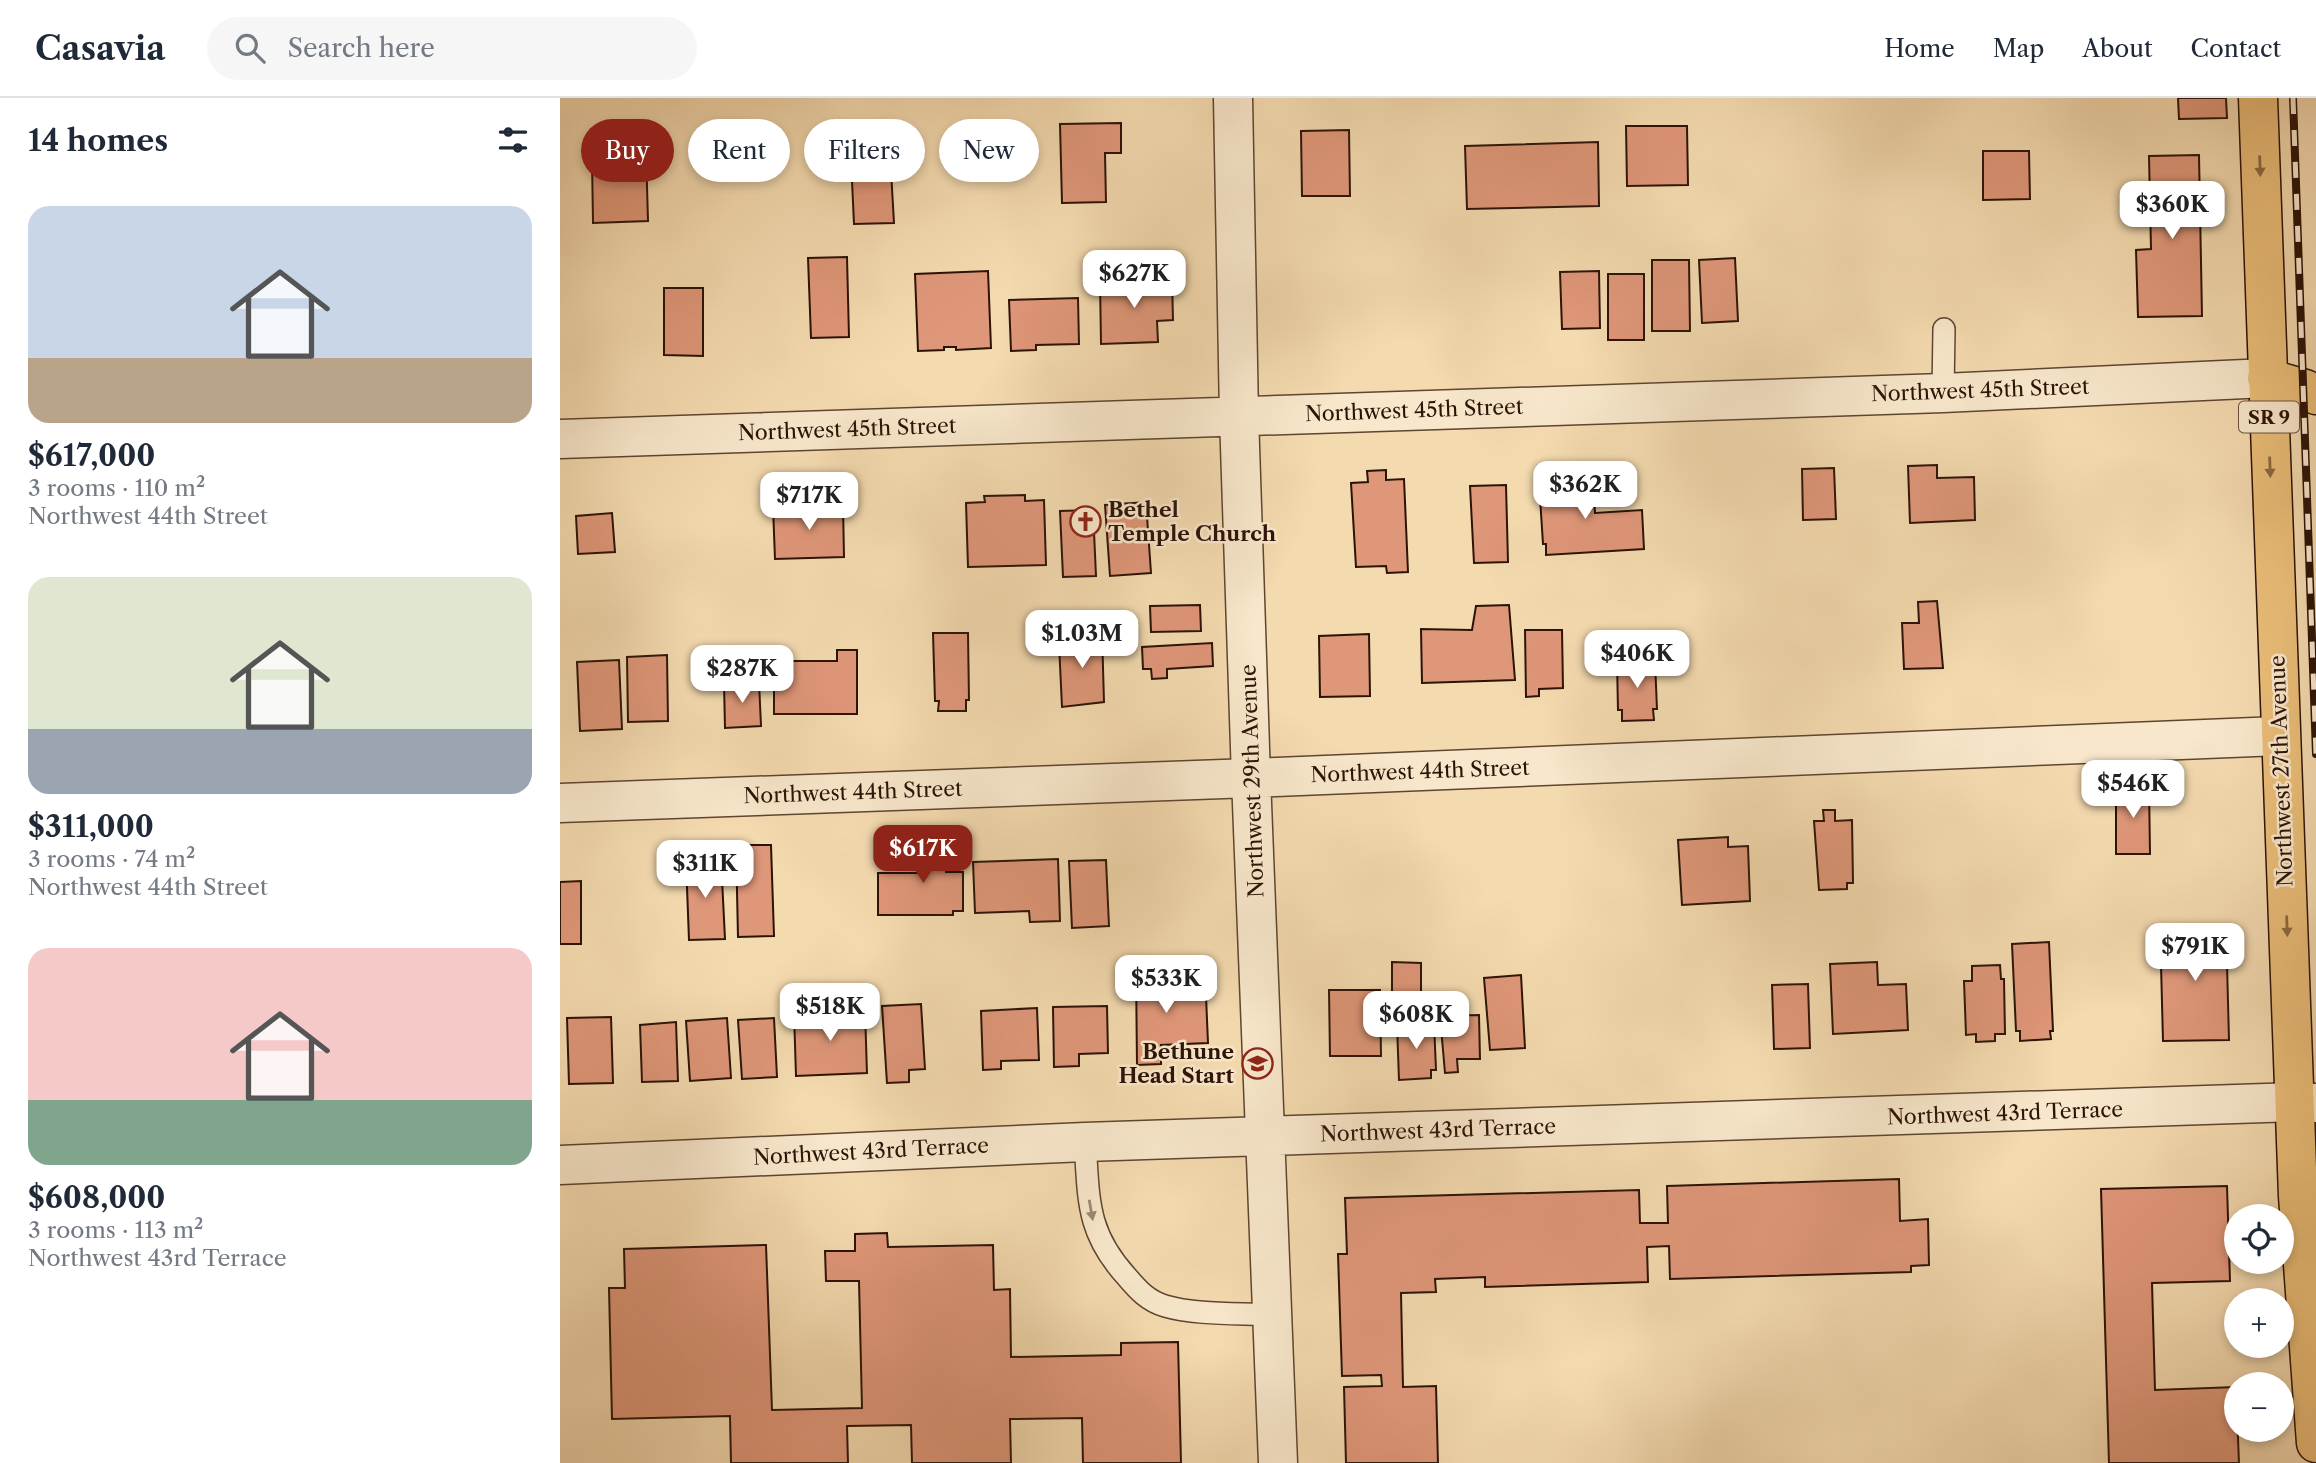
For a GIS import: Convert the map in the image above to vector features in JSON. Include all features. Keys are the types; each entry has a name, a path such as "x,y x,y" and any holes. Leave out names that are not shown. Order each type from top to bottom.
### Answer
{"main road":[{"name":"Northwest 27th Avenue","path":"2258,98 2279,736 2305,1103 2298,1196 2316,1443"},
{"path":"2267,378 2305,388 2316,395"}],"street":[{"name":"Northwest 29th Avenue","path":"1233,98 1251,778 1278,1463"},
{"name":"Northwest 45th Street","path":"560,439 1944,393 2267,378"},
{"name":"Northwest 44th Street","path":"560,803 2279,736"},
{"name":"Northwest 43rd Terrace","path":"560,1165 1086,1142 2305,1103"}],"lane":[{"path":"1944,329 1944,393"},
{"path":"1086,1142 1094,1229 1111,1260 1144,1297 1165,1306 1273,1315"}],"building":[{"path":"2178,98 2226,98 2227,118 2179,119"},
{"path":"1121,123 1121,153 1105,153 1106,202 1062,203 1060,124"},
{"path":"1626,126 1687,126 1688,185 1627,186"},
{"path":"1349,130 1350,196 1302,196 1301,131"},
{"path":"1598,142 1599,206 1467,209 1465,146"},
{"path":"1983,151 2029,151 2030,199 1983,200"},
{"path":"2199,155 2202,316 2138,317 2136,250 2151,249 2149,156"},
{"path":"592,182 647,182 648,221 593,223"},
{"path":"852,182 892,182 894,223 854,224"},
{"path":"847,257 849,337 811,338 808,258"},
{"path":"1735,258 1738,321 1702,323 1699,260"},
{"path":"1652,260 1689,260 1690,331 1652,331"},
{"path":"988,271 991,348 956,350 956,347 944,347 944,350 918,351 915,274"},
{"path":"1599,271 1600,328 1562,329 1560,272"},
{"path":"1608,274 1644,274 1644,340 1608,340"},
{"path":"1172,279 1173,320 1157,321 1158,342 1101,344 1100,281"},
{"path":"664,288 703,288 703,356 664,355"},
{"path":"1078,298 1079,344 1036,345 1036,350 1011,351 1009,300"},
{"path":"1937,465 1937,478 1974,477 1975,520 1910,523 1908,466"},
{"path":"1834,468 1836,519 1803,520 1802,469"},
{"path":"1386,470 1386,480 1404,479 1408,572 1387,573 1386,566 1356,567 1351,483 1368,482 1367,471"},
{"path":"1593,479 1595,513 1642,510 1644,549 1546,555 1539,482"},
{"path":"1506,485 1508,562 1474,563 1470,486"},
{"path":"1025,495 1025,501 1044,500 1046,565 968,567 966,503 985,502 984,496"},
{"path":"1146,502 1151,573 1110,576 1105,505"},
{"path":"843,505 844,557 775,559 773,507"},
{"path":"1093,510 1096,576 1063,577 1060,511"},
{"path":"612,513 615,552 578,554 576,516"},
{"path":"1937,601 1943,668 1904,669 1902,623 1919,623 1918,602"},
{"path":"1200,605 1201,631 1151,632 1150,606"},
{"path":"1509,605 1515,680 1422,683 1421,629 1472,630 1476,606"},
{"path":"1525,630 1562,630 1563,688 1539,689 1539,696 1526,697"},
{"path":"1102,632 1104,702 1062,707 1059,644 1075,644 1075,633"},
{"path":"933,633 968,633 969,700 966,700 966,711 938,711 939,701 935,701"},
{"path":"1369,634 1370,696 1320,697 1319,636"},
{"path":"1212,643 1213,666 1167,669 1167,678 1152,679 1151,669 1143,669 1142,647"},
{"path":"837,650 857,650 857,714 774,714 774,661 837,661"},
{"path":"667,655 668,721 628,722 627,657"},
{"path":"619,660 622,729 580,731 577,662"},
{"path":"1655,661 1657,709 1653,709 1654,720 1622,721 1622,710 1618,710 1617,662"},
{"path":"759,682 761,726 725,728 724,683"},
{"path":"2149,785 2150,854 2116,854 2116,786"},
{"path":"1823,810 1835,810 1835,821 1852,820 1853,883 1847,883 1847,889 1819,890 1814,821 1824,821"},
{"path":"925,829 946,829 946,872 963,872 963,911 953,911 953,915 878,915 878,873 926,873"},
{"path":"1728,837 1728,847 1748,846 1750,901 1682,905 1678,840"},
{"path":"736,845 771,845 774,936 738,937"},
{"path":"721,859 725,939 689,940 686,861"},
{"path":"1058,859 1060,921 1030,922 1029,911 975,913 973,862"},
{"path":"1106,860 1109,926 1072,928 1069,861"},
{"path":"581,881 581,944 560,944 560,882"},
{"path":"2226,925 2229,1040 2163,1041 2160,926"},
{"path":"2049,942 2053,1031 2050,1031 2051,1039 2020,1041 2020,1031 2016,1031 2012,944"},
{"path":"1392,962 1421,963 1421,993 1392,993"},
{"path":"1877,962 1878,985 1906,984 1908,1030 1833,1034 1830,964"},
{"path":"2000,965 2001,979 2004,979 2005,1034 1995,1034 1995,1041 1976,1042 1976,1034 1966,1035 1964,981 1972,981 1972,966"},
{"path":"1177,969 1177,995 1206,996 1208,1043 1161,1045 1161,1064 1137,1065 1136,970"},
{"path":"1521,975 1525,1048 1490,1050 1484,978"},
{"path":"1808,984 1810,1048 1774,1049 1772,985"},
{"path":"1329,990 1380,990 1381,1056 1330,1056"},
{"path":"921,1004 925,1069 909,1070 909,1082 887,1083 882,1006"},
{"path":"1107,1006 1108,1053 1079,1054 1079,1066 1054,1067 1053,1007"},
{"path":"1037,1008 1039,1060 1001,1061 1001,1069 983,1070 981,1011"},
{"path":"865,1011 867,1073 796,1076 794,1013"},
{"path":"1479,1015 1480,1059 1457,1059 1458,1072 1445,1073 1440,1016"},
{"path":"611,1017 613,1083 569,1084 567,1018"},
{"path":"727,1018 731,1078 690,1081 686,1021"},
{"path":"774,1018 777,1077 742,1079 738,1020"},
{"path":"676,1022 678,1081 642,1082 640,1025"},
{"path":"1434,1023 1436,1070 1431,1070 1431,1078 1399,1080 1397,1025"},
{"path":"1899,1179 1900,1221 1928,1219 1929,1265 1911,1266 1911,1272 1670,1279 1669,1246 1647,1247 1648,1282 1485,1287 1485,1277 1435,1279 1436,1292 1401,1293 1403,1387 1436,1386 1438,1463 1346,1463 1344,1387 1382,1386 1381,1375 1342,1376 1338,1254 1347,1254 1345,1198 1639,1190 1640,1223 1668,1223 1667,1186"},
{"path":"2227,1186 2228,1204 2224,1204 2224,1274 2230,1274 2230,1281 2152,1283 2155,1390 2224,1387 2224,1442 2238,1442 2239,1463 2109,1463 2101,1189"},
{"path":"887,1233 888,1247 993,1245 994,1290 1010,1289 1011,1357 1121,1355 1121,1343 1178,1342 1181,1463 1083,1463 1082,1418 1010,1419 1011,1463 912,1463 911,1425 847,1426 848,1463 731,1463 730,1416 612,1419 609,1288 625,1288 624,1249 766,1245 772,1410 862,1408 859,1281 826,1281 825,1251 855,1251 855,1234"}],"railway":[{"path":"2293,98 2316,754"}],"place":[{"name":"Bethel Temple Church","path":"1085,521"},
{"name":"Bethune Head Start","path":"1257,1063"}]}
